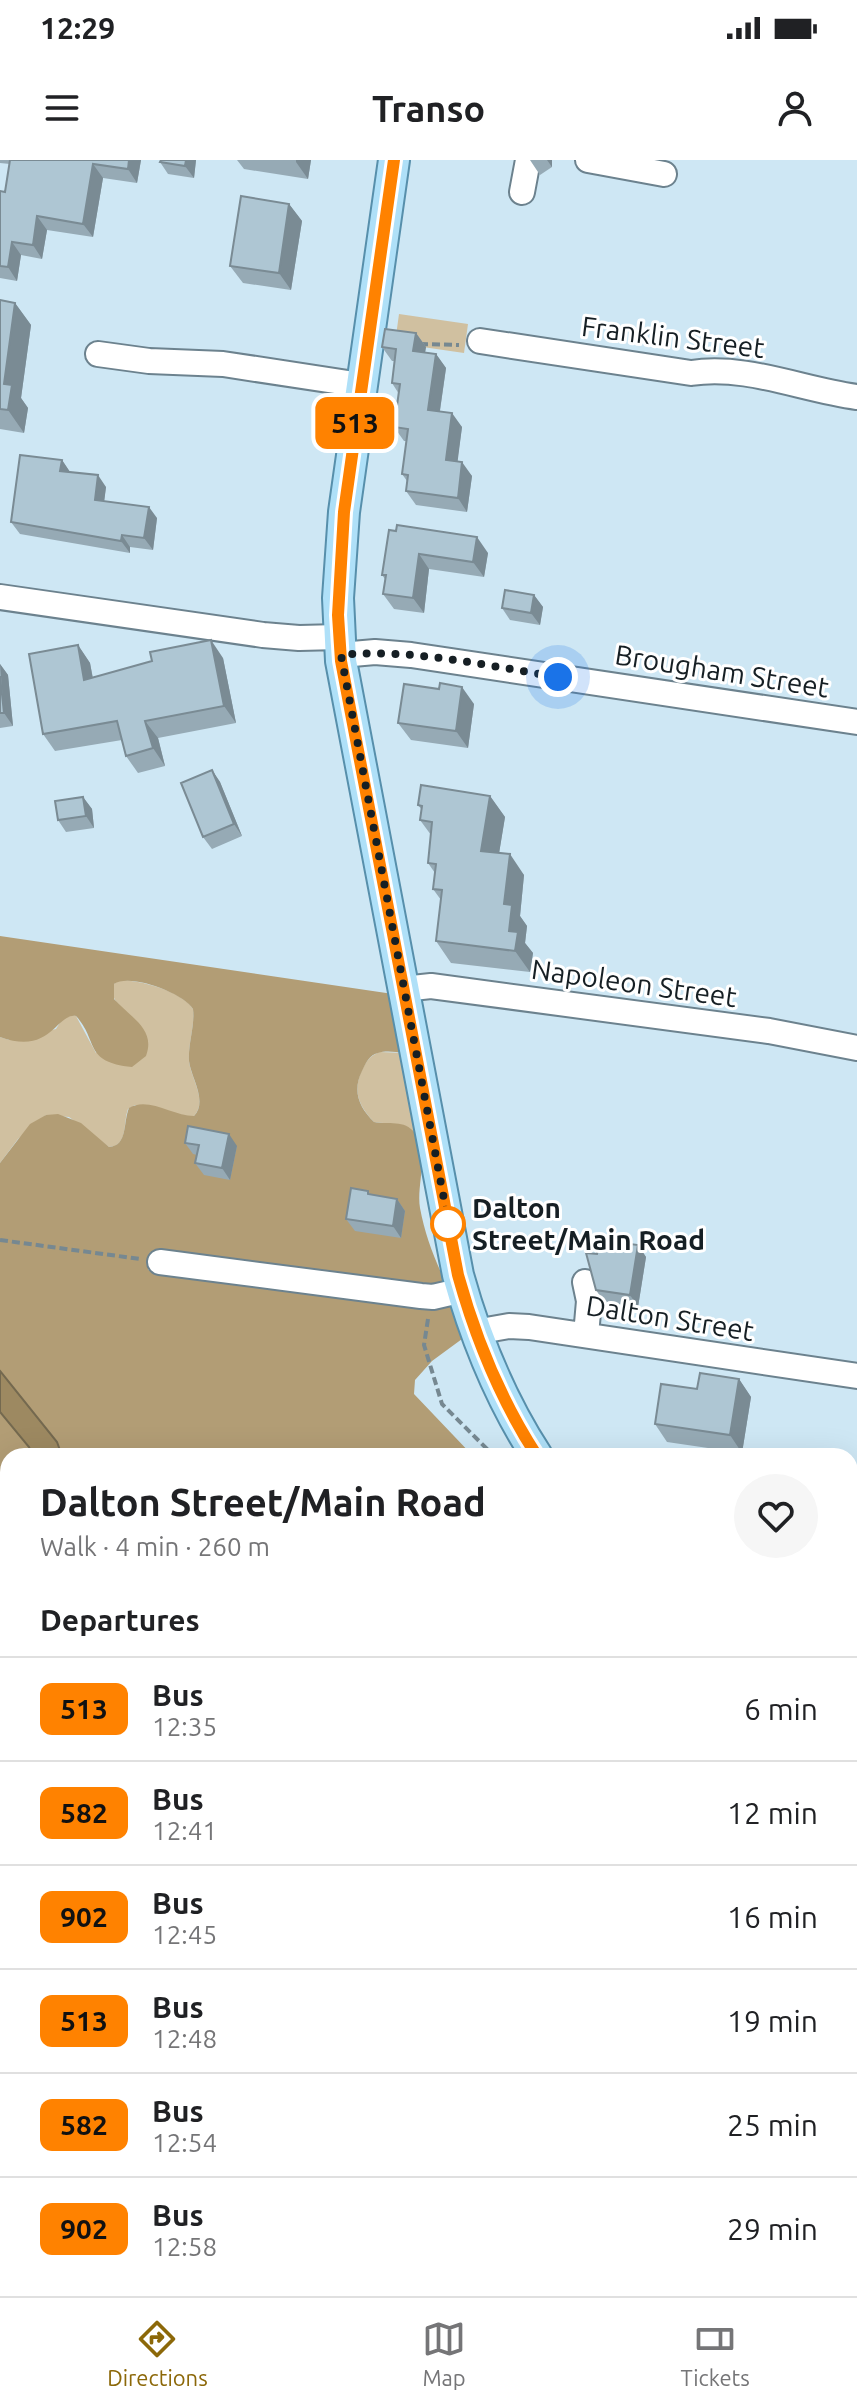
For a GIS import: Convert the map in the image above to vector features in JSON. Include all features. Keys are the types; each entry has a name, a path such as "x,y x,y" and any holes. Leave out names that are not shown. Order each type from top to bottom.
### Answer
{"main road":[{"path":"394,160 347,484 339,570 340,646 433,1151 463,1290 475,1332 505,1403 532,1448"}],"street":[{"path":"522,192 528,160"},
{"path":"588,160 664,174"},
{"name":"Franklin Street","path":"480,341 691,373 710,370 756,376 857,397"},
{"path":"98,354 149,361 223,364 361,385"},
{"name":"Brougham Street","path":"0,597 299,638 375,652 857,722"},
{"name":"Napoleon Street","path":"403,989 431,986 769,1031 857,1048"},
{"path":"160,1262 433,1297 463,1290"},
{"path":"585,1282 589,1301 586,1335"},
{"name":"Dalton Street","path":"475,1332 509,1326 857,1376"}],"path":[{"path":"410,343 465,346 480,341"},
{"path":"0,1240 160,1262"},
{"path":"433,1297 424,1345 442,1404 486,1448"}],"shaded area":[{"path":"399,314 468,324 464,353 395,343"},
{"path":"0,936 393,994 404,1053 384,1052 370,1057 359,1078 357,1092 364,1111 374,1122 406,1126 419,1141 422,1150 420,1208 431,1248 447,1285 423,1288 150,1252 148,1270 422,1305 450,1302 462,1339 432,1361 415,1380 414,1394 465,1448 59,1448 0,1371 0,1163 30,1124 46,1115 58,1114 81,1123 109,1147 115,1146 122,1138 129,1108 136,1105 152,1105 194,1116 198,1110 199,1096 189,1061 193,1009 179,997 156,986 132,981 114,984 114,999 140,1024 148,1038 146,1056 132,1067 116,1064 99,1055 76,1016 69,1017 41,1038 31,1041 0,1037"},
{"path":"119,980 160,988 180,997 193,1009 189,1061 199,1097 198,1110 194,1116 187,1116 135,1105 128,1109 119,1143 109,1147 69,1117 46,1115 18,1139 0,1163 0,1037 9,1040 56,1029 66,1017 76,1016 96,1053 122,1008 113,995 114,984"},
{"path":"380,1052 404,1053 417,1135 402,1126 374,1122 361,1104 357,1091 359,1078 367,1061"},
{"path":"0,1371 59,1448 29,1448 0,1412"},
{"path":"0,1412 29,1448 0,1448"}],"building":[{"path":"10,160 129,160 128,169 93,164 83,224 37,216 33,245 12,242 8,267 0,266 0,191 5,192"},
{"path":"161,160 186,160 185,166"},
{"path":"241,196 289,204 279,273 230,266"},
{"path":"0,300 15,303 4,384 12,385 8,410 0,409"},
{"path":"385,329 416,333 413,351 436,354 428,410 452,413 446,460 462,462 458,498 406,491 408,475 402,474 408,429 394,427 400,384 392,383 396,349 382,347"},
{"path":"20,455 62,460 60,471 98,475 95,500 149,507 144,538 122,535 121,541 11,522"},
{"path":"397,525 477,537 473,562 419,554 413,598 383,594 386,575 382,575 389,530 396,531"},
{"path":"505,590 534,595 531,613 502,608"},
{"path":"211,640 224,706 145,721 153,748 126,756 117,721 43,734 29,654 78,645 84,680 152,661 150,652"},
{"path":"0,676 4,713 0,713"},
{"path":"440,683 462,687 456,731 398,723 404,684 439,689"},
{"path":"212,770 234,824 203,837 181,783"},
{"path":"421,785 490,796 481,851 510,854 504,904 512,905 509,931 518,932 515,951 436,941 442,890 433,889 436,864 428,863 432,822 420,820 422,806 418,805"},
{"path":"83,797 86,816 58,820 55,801"},
{"path":"188,1126 229,1134 222,1168 195,1163 199,1145 185,1143"},
{"path":"351,1188 397,1199 393,1226 346,1219"},
{"path":"600,1240 638,1245 630,1295 596,1290 586,1253 597,1254"},
{"path":"700,1373 739,1379 730,1435 655,1424 661,1384 697,1389"}],"bus line":[{"name":"513","path":"394,160 344,512 338,615 341,661 458,1275 488,1366 505,1403 532,1448"}],"place":[{"name":"Dalton Street/Main Road","path":"448,1224"}],"route":[{"path":"448,1224 450,1231 341,655 375,652 411,655 558,677"}]}
